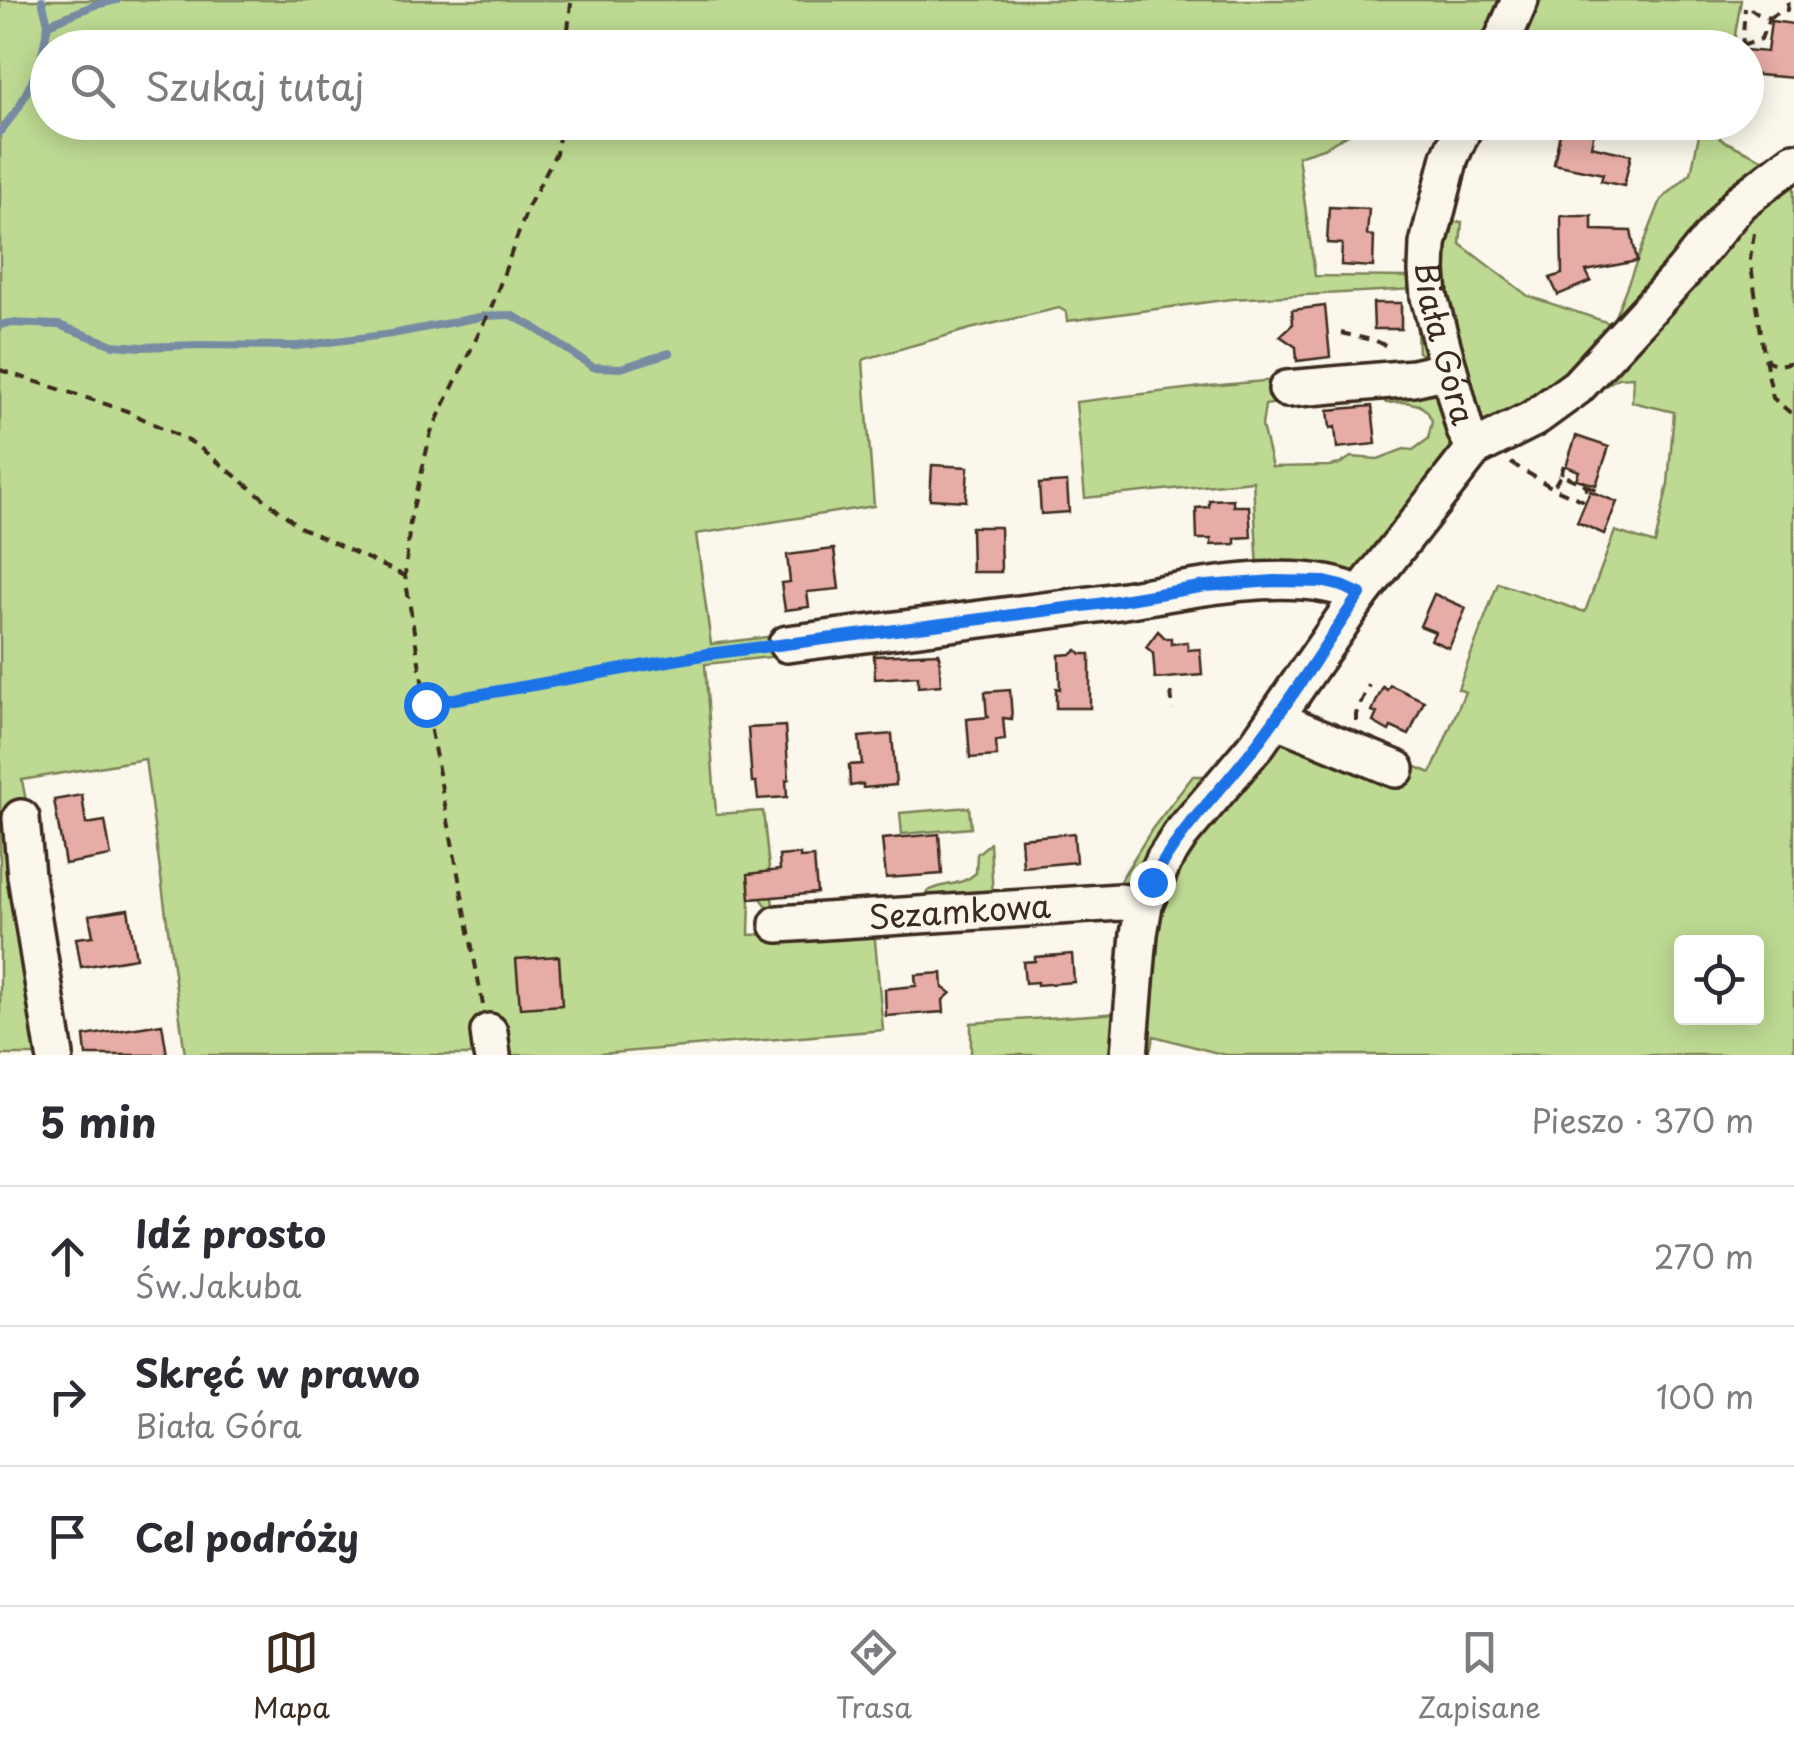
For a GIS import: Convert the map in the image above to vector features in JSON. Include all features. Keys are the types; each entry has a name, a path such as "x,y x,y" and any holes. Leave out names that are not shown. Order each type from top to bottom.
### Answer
{"street":[{"path":"1507,30 1520,0"},
{"name":"Biała Góra","path":"1458,140 1428,244 1427,270 1430,297 1464,430 1475,448"},
{"path":"1129,1055 1144,905 1164,860 1181,834 1258,743 1360,594 1475,448 1532,419 1578,386 1683,272 1740,202 1794,160"},
{"path":"1287,389 1413,378 1449,370"},
{"path":"786,644 1098,604 1206,586 1325,582 1360,594"},
{"path":"1274,719 1396,769"},
{"path":"21,818 26,876 56,1055"},
{"name":"Sezamkowa","path":"778,924 1120,902 1144,905"}],"path":[{"path":"1764,33 1769,18 1787,10 1788,0"},
{"path":"568,30 570,3"},
{"path":"1743,30 1745,4 1769,18"},
{"path":"490,1044 405,576 410,521 431,432 492,306 528,207 556,153 559,140"},
{"path":"1758,224 1750,259 1764,354 1773,398 1794,416"},
{"path":"1341,333 1388,348"},
{"path":"1764,354 1768,361 1778,365 1794,362"},
{"path":"0,370 127,411 194,444 300,528 405,576"},
{"path":"1509,462 1582,500 1587,486"},
{"path":"1553,488 1564,465"},
{"path":"1560,474 1598,490"},
{"path":"426,704 786,644"},
{"path":"1356,721 1369,684"},
{"path":"1171,692 1172,710"}],"green space":[{"path":"0,0 1505,0 1490,30 30,30 30,140 1338,140 1298,156 1315,276 1411,277 1411,268 1404,265 1412,267 1419,277 1430,347 1423,355 1418,352 1415,289 1231,299 1067,321 1066,312 1059,308 970,329 863,361 874,506 696,534 711,644 790,634 789,655 705,664 716,814 763,811 774,916 761,898 750,899 749,935 874,929 883,1030 588,1055 504,1055 500,1035 489,1032 481,1035 482,1055 185,1055 145,759 22,780 28,812 10,807 48,1055 0,1055"},
{"path":"1528,0 1741,0 1736,30 1514,30"},
{"path":"1698,140 1722,140 1774,165 1794,169 1794,1055 1225,1055 1154,1036 1149,1055 1137,1055 1165,871 1277,736 1409,764 1431,773 1465,692 1458,689 1498,583 1585,612 1615,531 1655,544 1668,484 1674,412 1632,402 1633,377 1618,378 1506,447 1485,434 1438,305 1447,222 1462,222 1460,244 1528,296 1612,324 1661,200 1691,173"},
{"path":"1408,368 1303,399 1265,405 1262,426 1272,467 1329,466 1351,457 1378,459 1404,449 1413,450 1428,439 1432,421 1427,411 1405,402 1386,403 1379,393 1438,382 1455,440 1453,451 1368,575 1258,570 1253,481 1085,498 1076,402"},
{"path":"1236,738 1243,745 1141,887 1117,886 1152,829 1193,776 1209,776"},
{"path":"969,807 971,828 902,834 900,813"},
{"path":"990,843 993,897 929,903 927,892 964,881 976,873 977,854"},
{"path":"1129,914 1124,1055 971,1055 971,1023 1120,1013"}],"building":[{"path":"1771,21 1794,24 1794,78 1764,76 1764,52"},
{"path":"1559,140 1592,140 1591,146 1631,155 1624,186 1601,181 1603,174 1554,164"},
{"path":"1329,207 1369,209 1367,235 1374,236 1373,267 1341,265 1342,244 1327,243"},
{"path":"1561,216 1592,216 1592,230 1631,231 1637,261 1586,271 1591,281 1558,295 1550,278 1562,274"},
{"path":"1373,303 1401,303 1401,329 1374,329"},
{"path":"1325,306 1330,357 1297,361 1296,347 1280,336 1293,324 1292,310"},
{"path":"1372,406 1376,444 1337,448 1328,410"},
{"path":"1576,436 1609,447 1596,485 1576,479 1579,471 1566,466"},
{"path":"932,465 968,467 966,501 930,499"},
{"path":"1067,482 1069,512 1041,514 1039,484"},
{"path":"1590,491 1617,502 1604,534 1577,522"},
{"path":"1233,499 1233,506 1249,506 1251,537 1235,538 1235,544 1211,545 1211,539 1197,539 1196,508 1209,507 1209,500"},
{"path":"971,527 1000,527 1001,572 972,572"},
{"path":"834,549 839,589 807,592 809,607 785,610 781,583 790,582 787,555"},
{"path":"1434,594 1466,608 1449,648 1431,640 1435,632 1420,626"},
{"path":"1158,631 1171,638 1171,644 1187,642 1188,650 1200,649 1202,675 1155,679 1153,653 1146,647"},
{"path":"1077,650 1090,654 1090,708 1056,708 1059,655"},
{"path":"939,653 941,685 918,687 918,676 875,679 874,656"},
{"path":"1390,685 1424,701 1409,735 1391,727 1389,731 1373,722 1377,713 1372,711 1383,687 1387,690"},
{"path":"1010,690 1012,719 1003,718 1005,740 996,741 997,756 970,758 967,719 990,717 985,692"},
{"path":"785,726 787,797 758,799 756,782 752,782 748,728"},
{"path":"892,734 896,785 850,786 849,765 862,764 859,737"},
{"path":"82,795 86,824 105,821 111,856 65,864 54,800"},
{"path":"1074,833 1076,862 1023,867 1021,838"},
{"path":"939,834 942,874 886,878 882,839"},
{"path":"800,854 800,858 814,857 817,893 750,899 748,874 780,870 779,856"},
{"path":"128,909 136,958 81,967 76,938 93,936 89,915"},
{"path":"1072,954 1074,982 1025,983 1023,962 1035,961 1035,957"},
{"path":"559,956 562,1005 520,1008 516,959"},
{"path":"942,973 943,988 951,993 943,1000 944,1012 886,1016 885,989 916,986 915,975"},
{"path":"162,1024 167,1055 86,1055 84,1036"}],"waterway":[{"path":"42,0 47,30"},
{"path":"48,24 117,0"},
{"path":"0,132 30,85"},
{"path":"0,325 59,325 113,345 297,346 511,315 593,367 621,368 669,353"}],"route":[{"path":"426,704 708,654 1098,604 1206,586 1325,582 1360,594 1258,743 1181,834 1152,882"}]}
